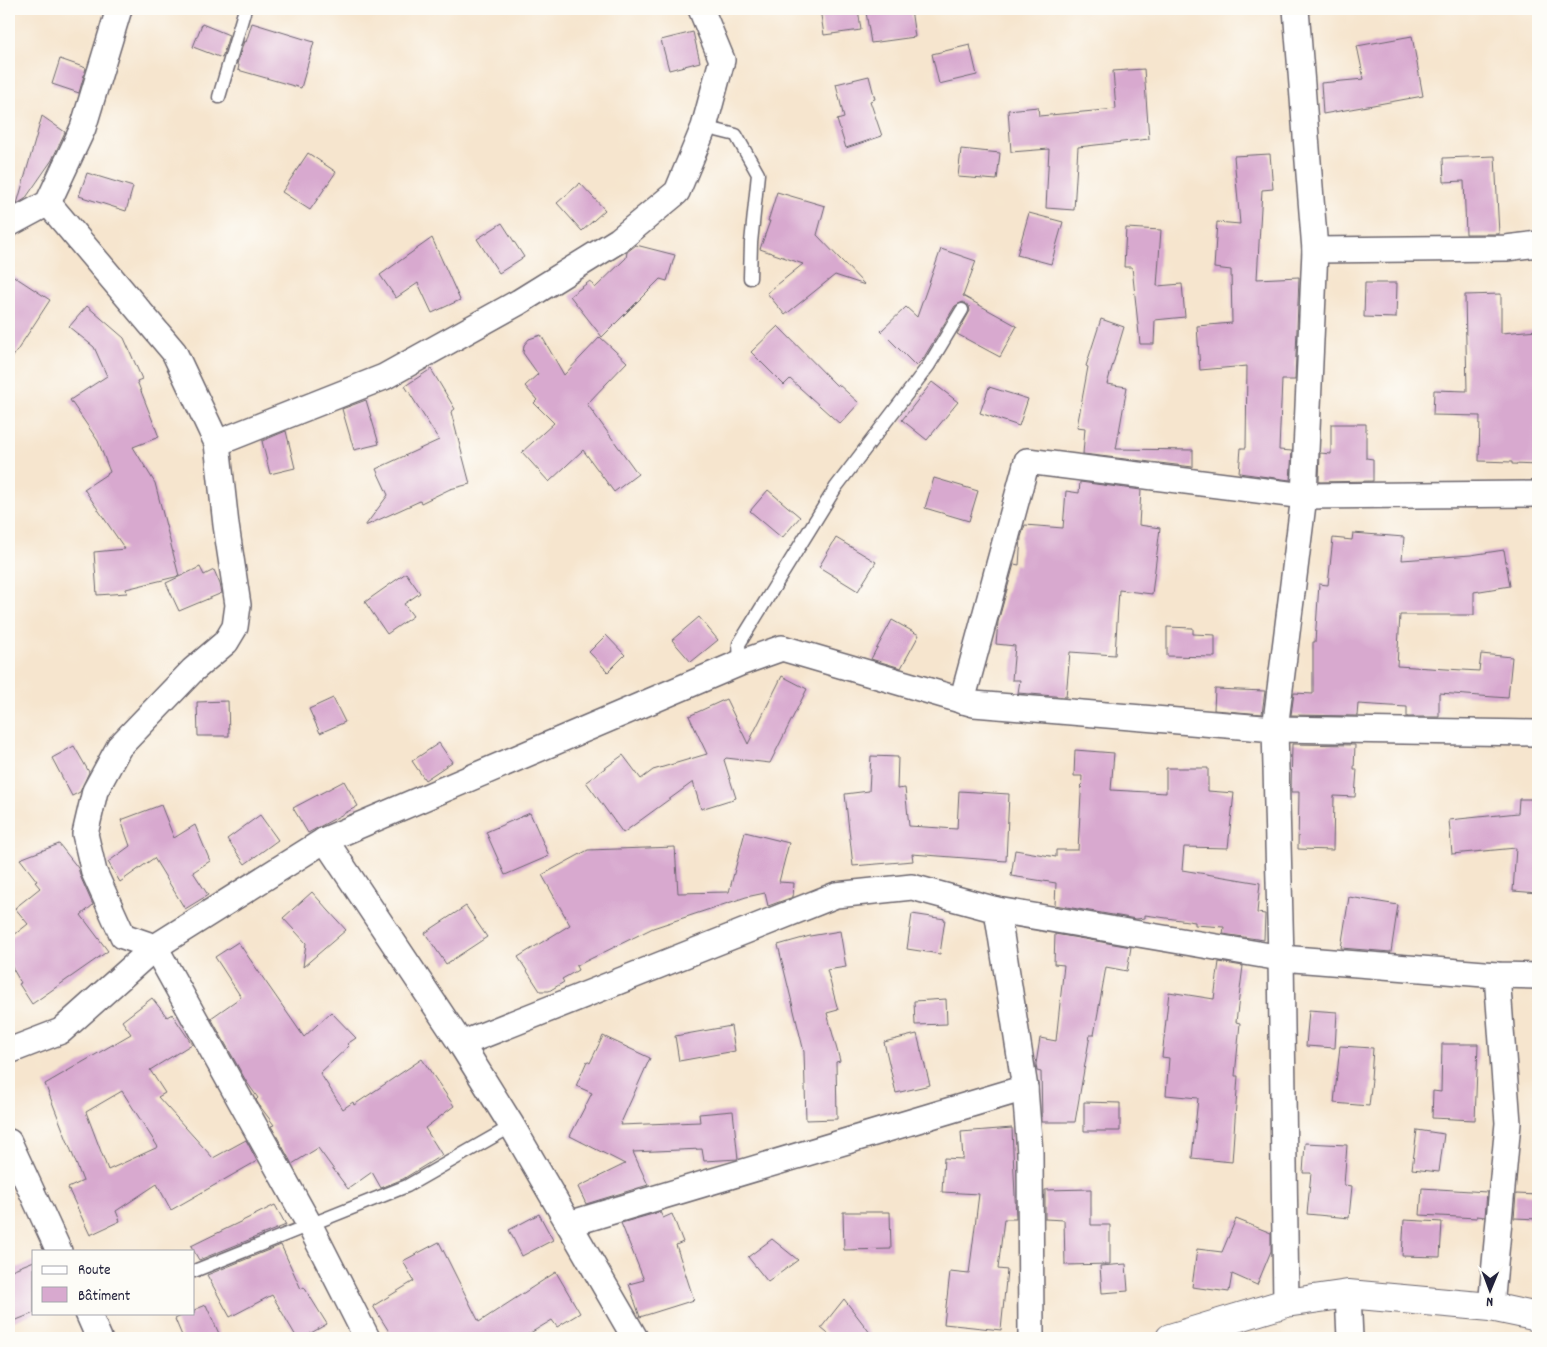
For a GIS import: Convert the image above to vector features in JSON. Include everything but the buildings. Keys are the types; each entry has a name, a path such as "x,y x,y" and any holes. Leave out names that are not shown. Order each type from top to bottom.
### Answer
{"street":[{"path":"9,224 48,203 83,128 119,9"},
{"path":"217,444 384,377 519,302 620,240 677,192 704,127 722,60 701,9"},
{"path":"1286,1303 1281,958 1275,729 1304,496 1315,250 1303,10"},
{"path":"48,203 174,352 217,444 238,606 235,627 226,642 193,670 119,747 95,791 86,834 94,872 123,936 155,947 309,1224 367,1338"},
{"path":"1315,250 1506,248 1538,244"},
{"path":"962,701 1027,461 1304,496 1538,494"},
{"path":"9,1051 61,1031 155,947 325,840 740,663 782,648 974,704 1275,729 1538,733"},
{"path":"325,840 461,1044 512,1126 635,1338"},
{"path":"461,1044 836,895 912,887 997,910 1281,958 1497,975 1538,976"},
{"path":"997,910 1025,1088 1030,1153 1031,1338"},
{"path":"1491,1306 1508,1122 1497,975"},
{"path":"569,1224 1025,1088"},
{"path":"9,1142 59,1250"},
{"path":"1348,1294 1350,1338"},
{"path":"1170,1338 1286,1303 1348,1294 1491,1306 1538,1317"},
{"path":"89,1314 99,1338"}],"lane":[{"path":"219,97 245,9"},
{"path":"704,127 736,135 758,174 751,243 750,278"},
{"path":"740,663 739,644 836,487 929,365 962,310"},
{"path":"195,1271 407,1186 512,1126"}]}
